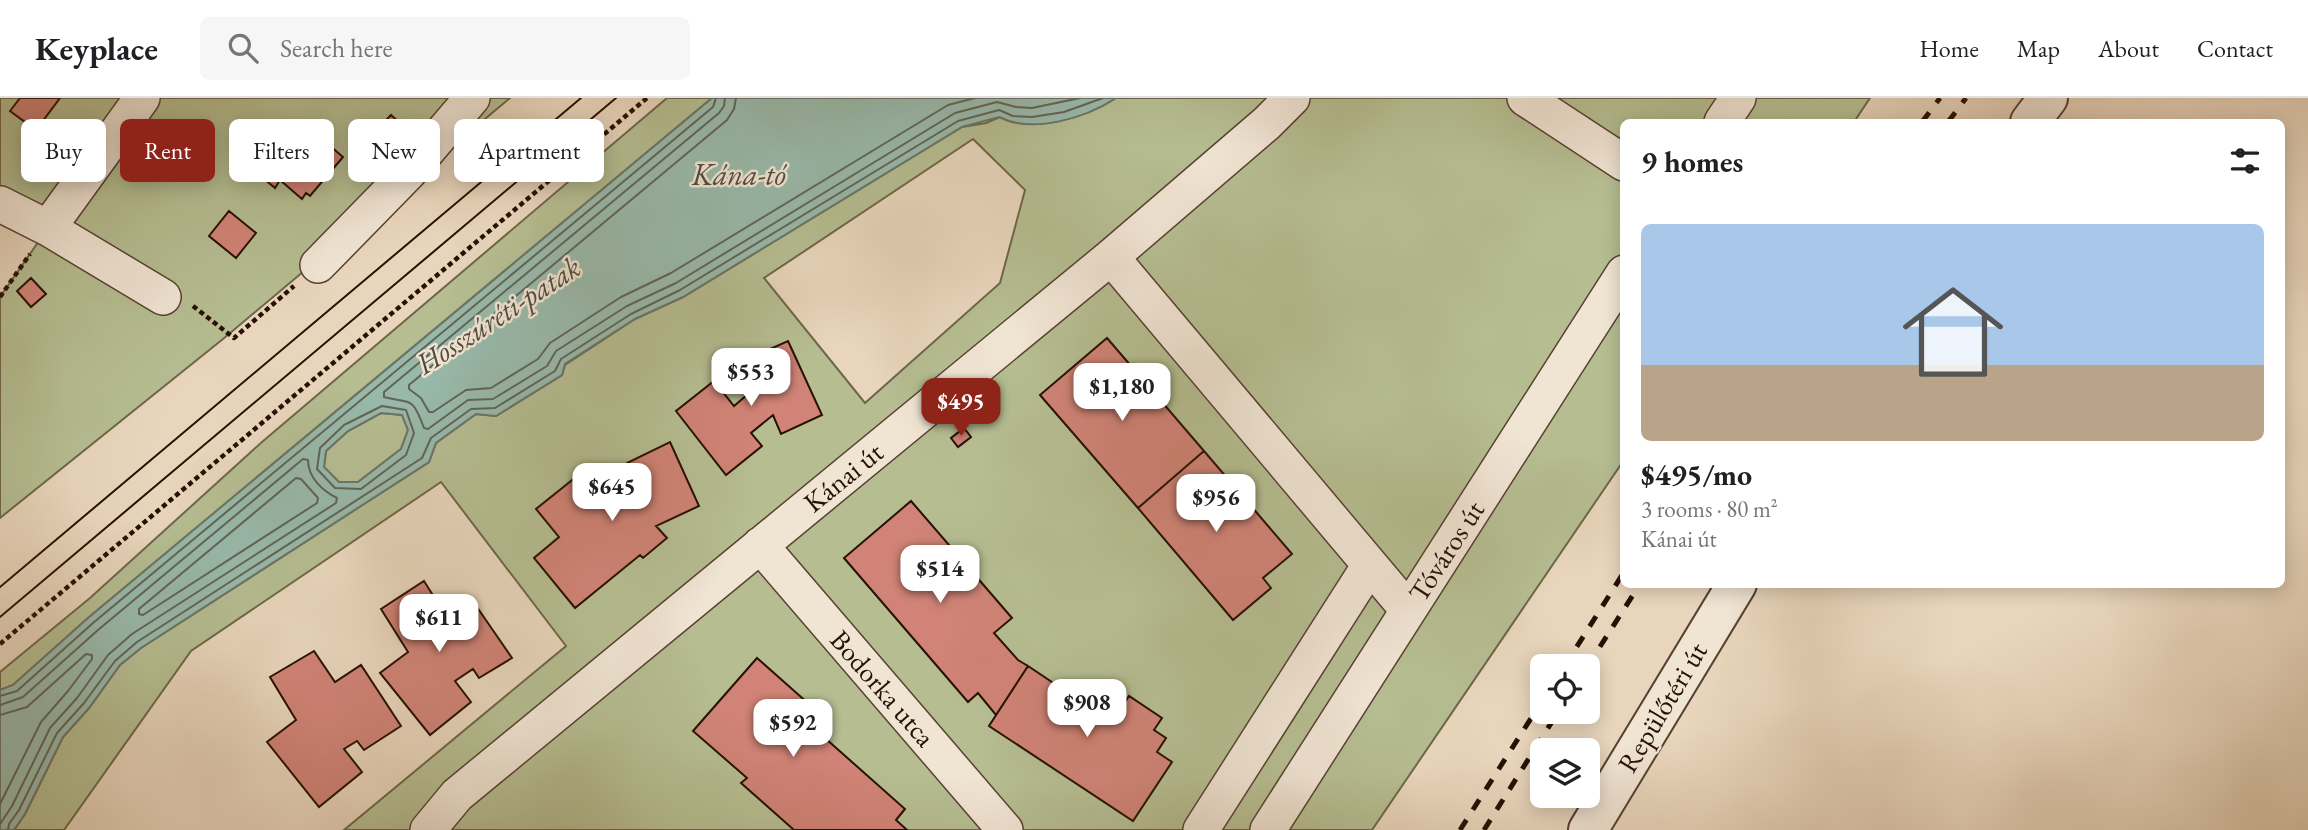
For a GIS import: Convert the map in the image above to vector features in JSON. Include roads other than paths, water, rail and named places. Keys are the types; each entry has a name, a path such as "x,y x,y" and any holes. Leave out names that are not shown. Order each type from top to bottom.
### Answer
{"street":[{"path":"48,228 142,98"},
{"path":"318,265 408,172 472,98"},
{"name":"Kánai út","path":"428,830 457,795 1111,257 1268,123 1292,98"},
{"path":"1525,98 1620,160"},
{"path":"1724,119 1738,98"},
{"path":"2032,119 2048,98"},
{"path":"0,204 48,228 163,297"},
{"path":"1111,257 1408,610"},
{"name":"Tóváros út","path":"1268,830 1620,279"},
{"name":"Bodorka utca","path":"760,545 1005,830"},
{"path":"1201,830 1370,565"},
{"name":"Repülőtéri út","path":"1588,830 1735,588"}],"water":[{"name":"Kána-tó","path":"712,98 1116,98 1090,112 1059,121 1027,124 999,117 962,127 683,297 635,319 565,364 562,375 496,416 476,414 436,443 429,462 141,648 120,665 89,708 63,737 25,814 14,830 0,830 0,690 13,685 88,618","holes":["381,413 402,415 408,430 401,449 358,482 339,482 324,467 326,451 348,431"]}],"tram line":[{"path":"0,587 581,98"},
{"path":"0,617 616,98"}],"railway":[{"path":"1924,119 1940,98"},
{"path":"1950,119 1966,98"},
{"path":"1572,654 1620,578"},
{"path":"1595,654 1637,588"},
{"path":"1460,830 1530,720"},
{"path":"1484,830 1550,724"}],"water label":[{"name":"Hosszúréti-patak","path":"498,315"}]}
